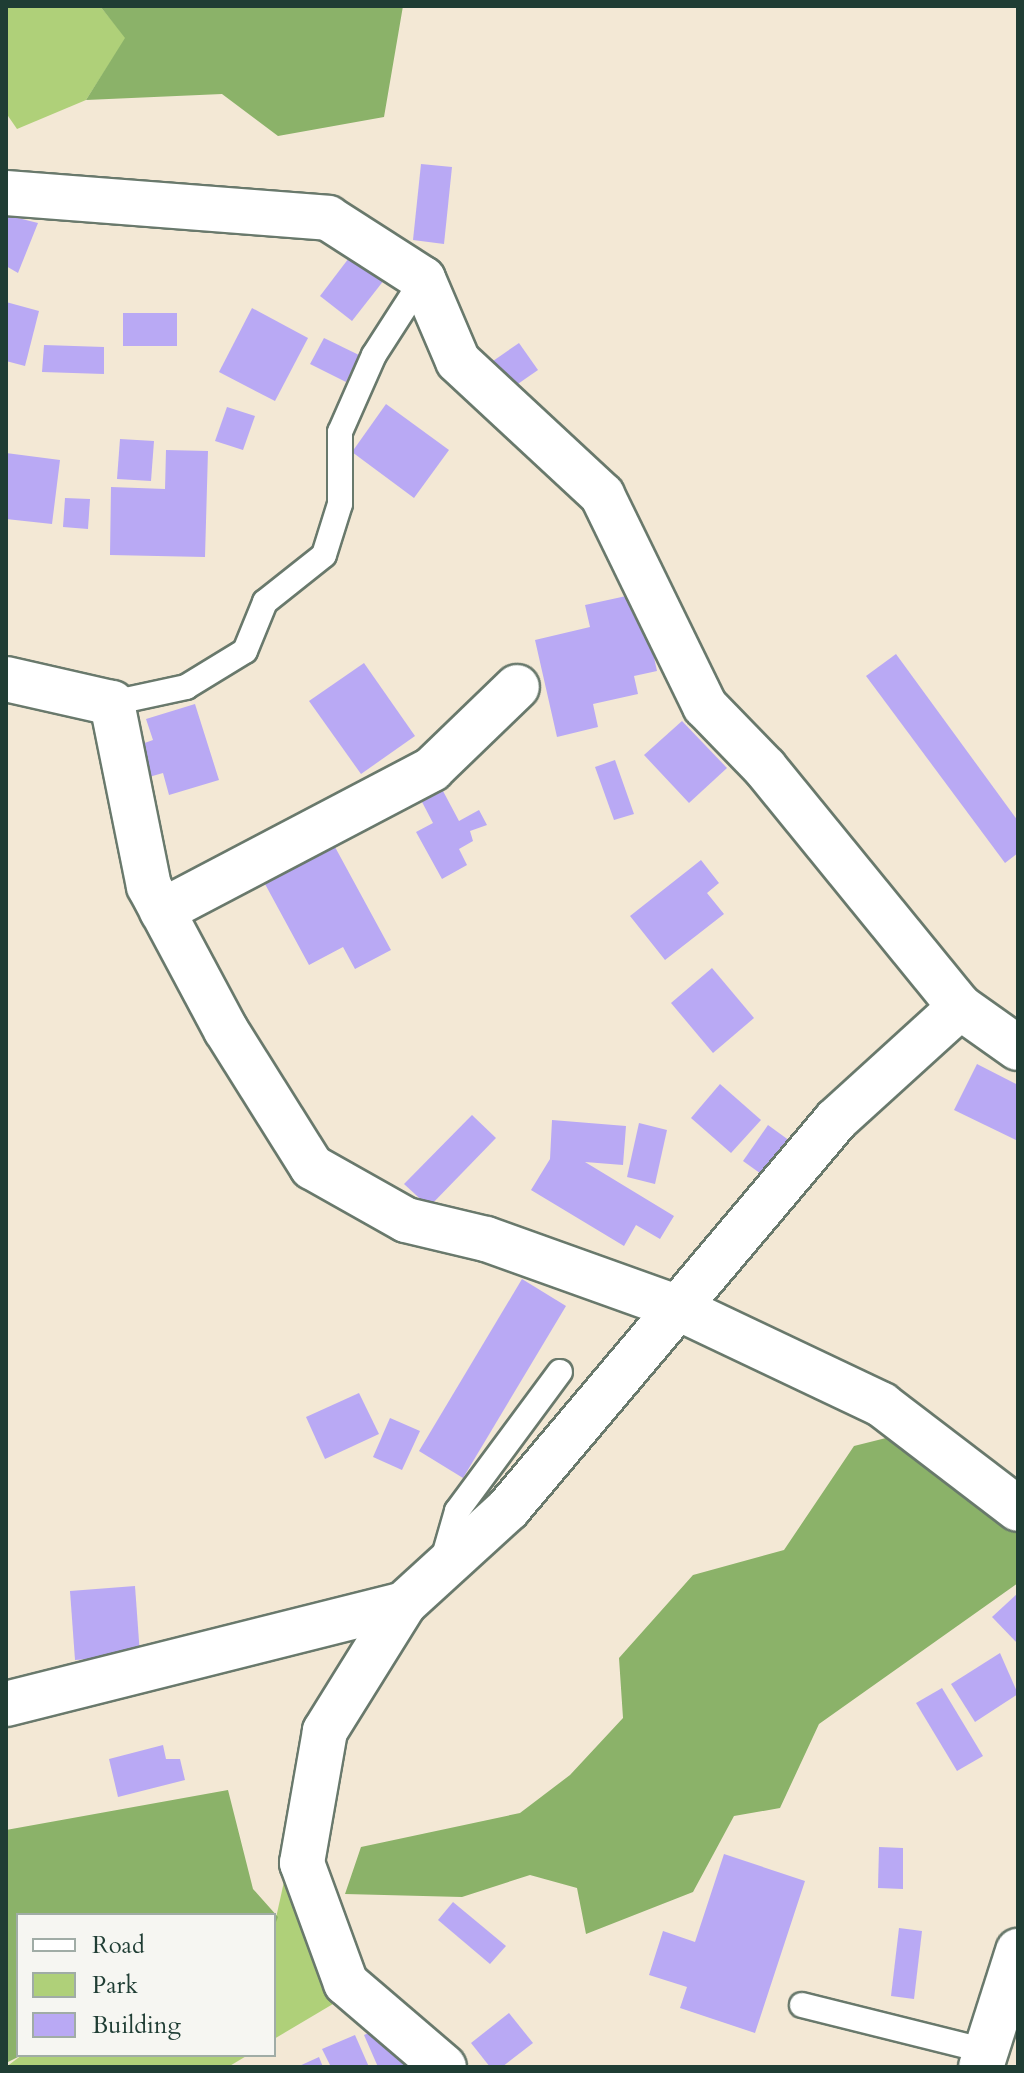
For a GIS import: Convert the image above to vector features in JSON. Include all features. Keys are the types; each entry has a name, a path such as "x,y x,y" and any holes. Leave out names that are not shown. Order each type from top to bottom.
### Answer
{"street":[{"path":"7,192 328,218 423,279 458,361 602,495 705,706 960,1007 1018,1048"},
{"path":"6,679 112,703 149,886 312,1167 406,1220 486,1239 676,1307 882,1405 1018,1509"},
{"path":"162,911 432,769 517,687"},
{"path":"444,2067 346,1983 302,1863 325,1731 404,1604 508,1509 836,1120 960,1007"},
{"path":"6,1704 404,1604"},
{"path":"984,2059 1018,1951"}],"lane":[{"path":"112,703 186,687 245,651 265,602 324,555 340,504 340,432 374,355 423,279"},
{"path":"439,1573 457,1511 560,1372"},
{"path":"802,2005 984,2059"}],"green space":[{"path":"6,6 100,6 126,38 86,100 17,129 6,113"},
{"path":"100,6 403,6 384,117 278,136 222,94 86,100 125,38"},
{"path":"890,1437 1018,1534 1018,1583 819,1724 780,1808 734,1816 693,1892 586,1934 577,1888 530,1875 462,1897 345,1894 361,1847 520,1813 570,1775 623,1718 619,1658 693,1575 784,1550 854,1446"},
{"path":"228,1790 253,1889 274,1913 16,1913 18,2057 6,2063 6,1830"},
{"path":"285,1877 338,2001 276,2038 276,1918"},
{"path":"19,2057 245,2057 228,2067 6,2067"}],"building":[{"path":"421,164 452,167 444,244 413,240"},
{"path":"6,215 38,223 18,273 6,266"},
{"path":"355,250 388,275 352,321 320,296"},
{"path":"6,302 39,311 25,366 6,361"},
{"path":"252,308 308,338 275,401 219,372"},
{"path":"123,313 177,313 177,346 123,346"},
{"path":"324,338 359,355 346,382 310,364"},
{"path":"519,343 538,370 512,388 493,361"},
{"path":"44,345 104,347 104,374 42,372"},
{"path":"386,404 449,450 414,498 352,452"},
{"path":"227,407 255,416 243,450 215,441"},
{"path":"120,439 154,441 151,481 117,479"},
{"path":"166,450 208,451 205,557 110,555 111,487 165,489"},
{"path":"6,453 60,460 52,524 6,519"},
{"path":"65,498 90,499 88,529 63,527"},
{"path":"640,593 657,671 634,676 638,694 593,704 598,727 557,737 535,640 590,627 585,605"},
{"path":"896,654 1018,821 1018,853 1005,863 866,676"},
{"path":"364,663 415,736 361,774 309,701"},
{"path":"195,704 219,780 169,795 163,773 149,777 139,745 153,740 146,719"},
{"path":"682,721 727,768 689,803 644,755"},
{"path":"615,760 634,814 614,820 595,767"},
{"path":"443,791 459,821 479,810 487,825 470,831 473,841 459,849 467,865 442,879 416,832 433,823 422,802"},
{"path":"335,847 391,950 355,969 343,947 309,965 265,884"},
{"path":"701,860 719,883 707,893 724,914 665,960 630,916"},
{"path":"712,968 754,1018 713,1053 671,1003"},
{"path":"977,1064 1018,1085 1018,1141 954,1110"},
{"path":"720,1084 761,1120 731,1153 691,1118"},
{"path":"472,1115 496,1138 429,1207 404,1184"},
{"path":"552,1120 626,1126 623,1165 585,1162 674,1216 660,1239 636,1225 624,1246 531,1190 550,1159"},
{"path":"639,1123 667,1130 655,1184 627,1177"},
{"path":"768,1125 790,1141 764,1176 743,1161"},
{"path":"522,1279 566,1306 463,1478 419,1451"},
{"path":"359,1393 379,1434 325,1459 306,1417"},
{"path":"390,1418 420,1431 402,1470 373,1457"},
{"path":"135,1586 140,1655 75,1660 70,1591"},
{"path":"1018,1593 1018,1644 992,1617"},
{"path":"1000,1653 1018,1694 975,1722 951,1684"},
{"path":"942,1688 983,1756 957,1771 916,1703"},
{"path":"163,1745 166,1759 180,1759 185,1780 118,1797 109,1759"},
{"path":"879,1847 903,1848 903,1889 878,1888"},
{"path":"724,1854 805,1881 755,2033 680,2008 687,1987 649,1975 663,1931 695,1942"},
{"path":"453,1902 506,1946 490,1964 438,1920"},
{"path":"899,1928 922,1931 914,1999 891,1996"},
{"path":"509,2013 533,2043 502,2067 490,2067 471,2043"},
{"path":"388,2024 407,2067 378,2067 364,2035"},
{"path":"355,2035 369,2067 331,2067 322,2049"},
{"path":"319,2057 323,2067 297,2067"}]}
